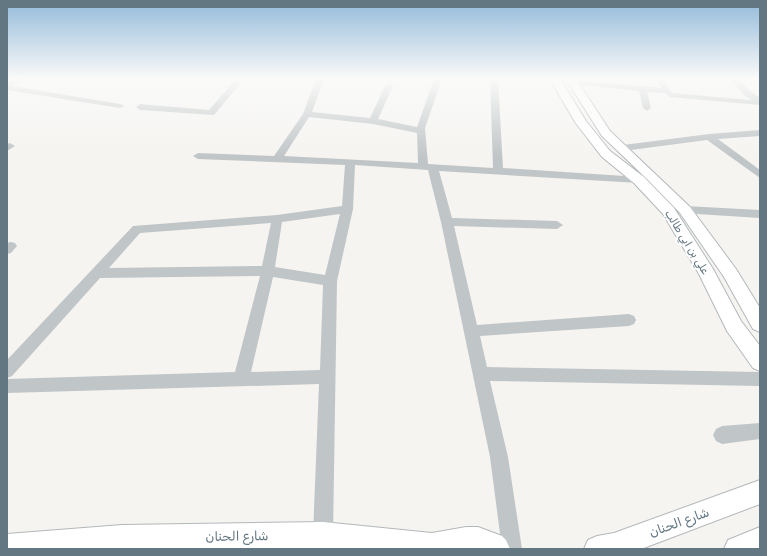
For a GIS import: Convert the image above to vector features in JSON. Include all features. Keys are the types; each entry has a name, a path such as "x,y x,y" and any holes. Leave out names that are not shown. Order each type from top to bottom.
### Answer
{"main road":[{"name":"علي بن ابي طالب","path":"572,105 592,137 614,162 639,180 668,211 707,273 734,326 758,361"},
{"name":"علي بن ابي طالب","path":"588,105 606,133 668,191 685,210 730,273 760,324"},
{"name":"شارع الحنان","path":"597,549 614,546 757,492"},
{"name":"شارع الحنان","path":"7,547 122,538 323,535 432,546 459,544 479,539 503,548"},
{"path":"737,549 760,540"}],"street":[{"path":"114,105 120,106"},
{"path":"140,107 211,113 218,105"},
{"path":"277,159 307,114 310,105"},
{"path":"373,122 381,105"},
{"path":"430,105 421,132 428,168 447,222 499,457 503,548"},
{"path":"495,105 498,172"},
{"path":"307,114 373,122 421,132"},
{"path":"623,148 709,137 760,133"},
{"path":"709,137 760,175"},
{"path":"198,156 350,162 639,180"},
{"path":"323,535 326,378 330,281 347,209 350,162"},
{"path":"7,371 137,229 277,219 347,209"},
{"path":"685,210 760,214"},
{"path":"241,380 268,271 277,219"},
{"path":"447,222 557,225"},
{"path":"98,273 268,271 330,281"},
{"path":"471,331 629,320"},
{"path":"480,374 760,379"},
{"path":"7,386 326,378"},
{"path":"722,435 760,431"}]}
